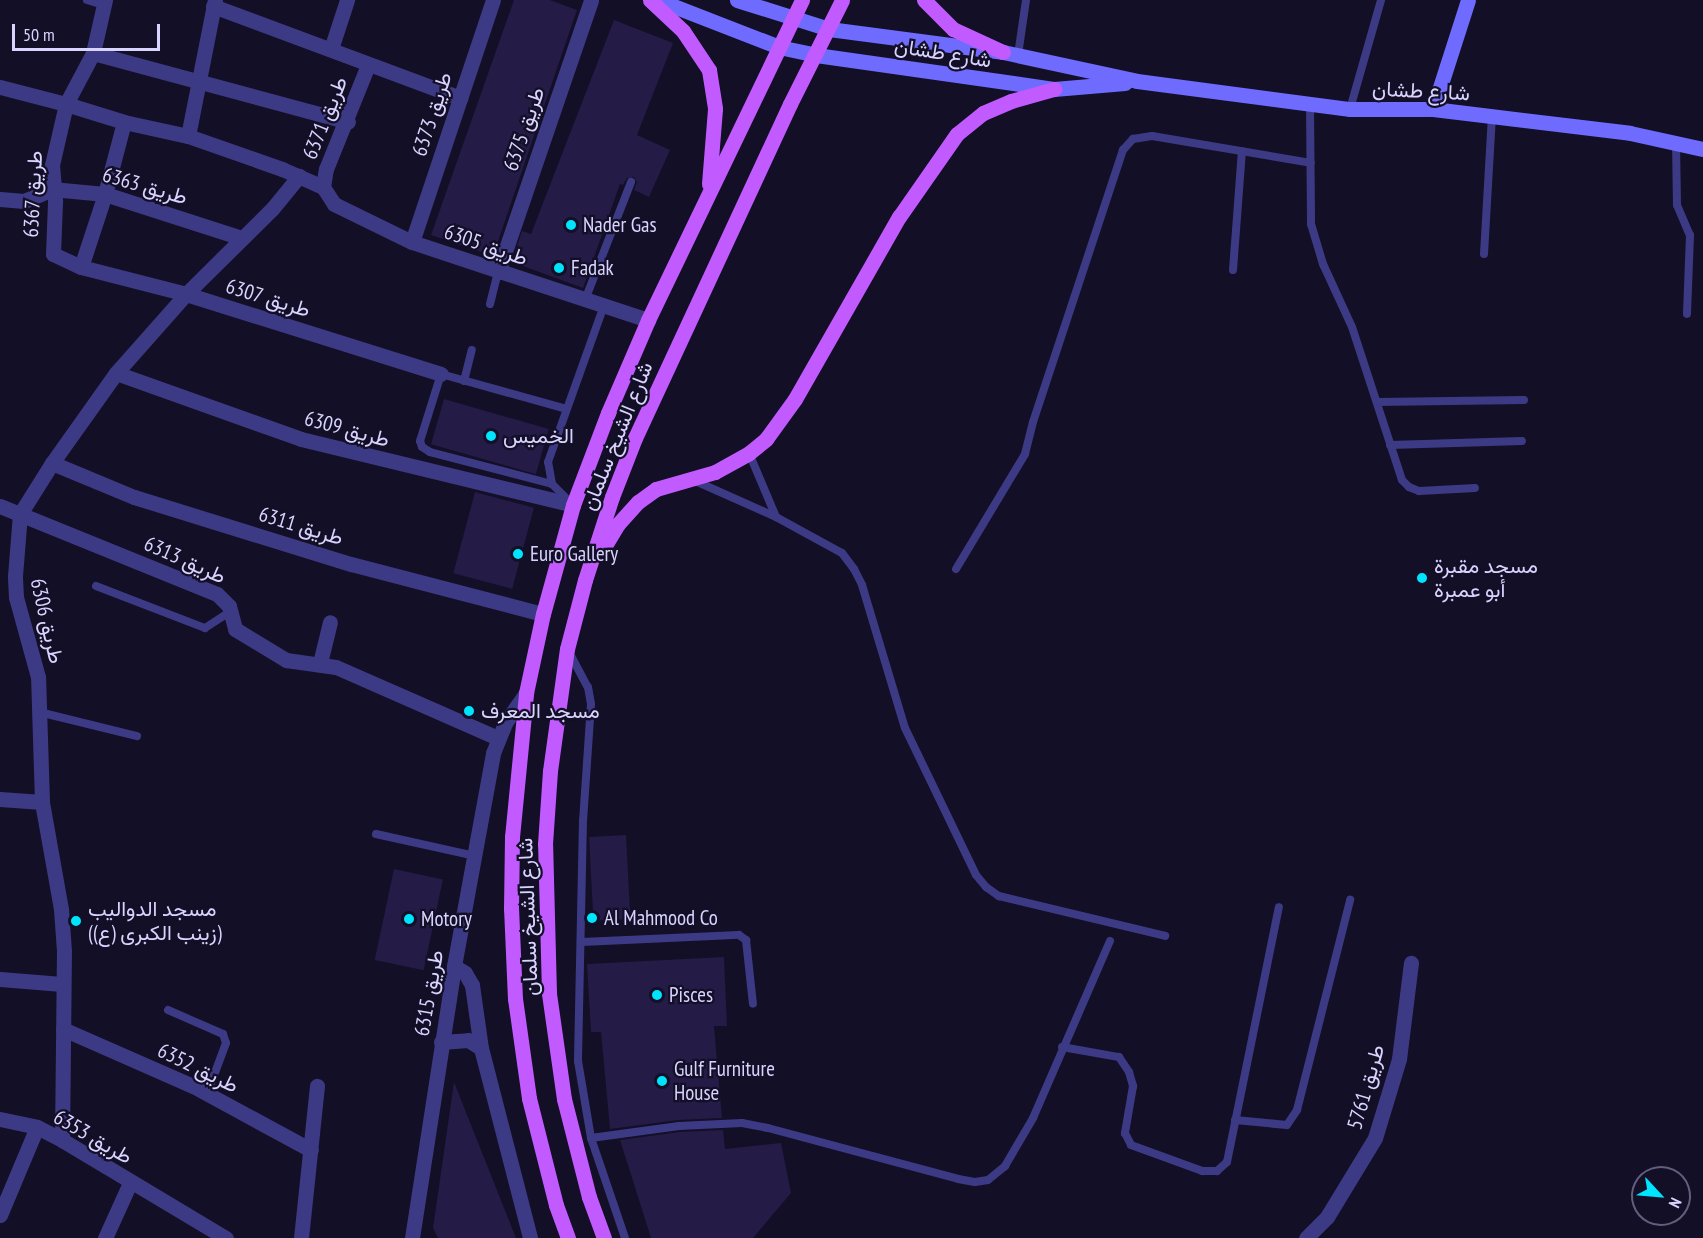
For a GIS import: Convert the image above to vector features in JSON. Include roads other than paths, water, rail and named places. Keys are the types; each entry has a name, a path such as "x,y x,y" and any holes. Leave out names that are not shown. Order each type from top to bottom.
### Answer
{"main road":[{"path":"650,0 683,31 709,70 715,109 708,194"},
{"name":"شارع الشيخ سلمان","path":"568,1238 556,1205 529,1098 515,999 512,837 526,693 543,614 573,505 608,413 648,320 802,0"},
{"name":"شارع الشيخ سلمان","path":"604,1238 589,1197 564,1099 549,993 545,844 550,771 567,649 585,580 612,497 636,438 755,177 842,0"},
{"path":"924,0 953,29 1010,53"},
{"path":"585,580 618,524 638,502 656,489 715,472 749,453 766,439 795,399 899,217 957,134 983,113 1011,101 1054,89"}],"street":[{"name":"طريق 6371","path":"331,49 347,0"},
{"name":"طريق 6373","path":"412,242 493,0"},
{"name":"طريق 6375","path":"498,273 591,0"},
{"name":"شارع طشان","path":"658,0 779,46 816,55 1002,84 1054,89 1137,81"},
{"name":"شارع طشان","path":"737,0 829,29 1010,53 1137,81 1350,109 1432,109 1630,133 1703,148"},
{"path":"1432,109 1468,0"},
{"name":"طريق 6367","path":"81,267 53,255 55,202 52,189 52,165 66,104 93,53 104,3"},
{"name":"طريق 6371","path":"214,3 368,65 460,98"},
{"path":"188,136 214,3"},
{"path":"93,53 348,122"},
{"name":"طريق 6371","path":"323,187 326,169 348,122 368,65"},
{"path":"0,87 66,104 124,123 188,136 299,176 323,187"},
{"path":"81,267 105,194 124,123"},
{"name":"طريق 6306","path":"62,1140 64,951 61,909 42,802 38,677 16,597 15,576 20,514 51,463 116,373 186,294 272,209 299,176"},
{"name":"طريق 6305","path":"323,187 334,204 412,242 498,273 648,320"},
{"name":"طريق 6363","path":"0,199 24,201 52,189 105,194 242,238"},
{"name":"طريق 6307","path":"81,267 186,294 441,374"},
{"name":"طريق 6309","path":"116,373 301,439 573,505"},
{"name":"طريق 6311","path":"51,463 134,497 351,564 543,614"},
{"name":"طريق 6313","path":"0,506 217,594 226,601 233,626 238,632 286,660 336,667 498,738"},
{"path":"320,663 330,622"},
{"name":"طريق 6315","path":"412,1238 454,966 498,738 512,711 526,693"},
{"path":"0,799 42,802"},
{"name":"طريق 5761","path":"1306,1238 1327,1218 1375,1138 1399,1059 1411,963"},
{"path":"454,966 465,973 472,985 481,1048 530,1238"},
{"path":"0,979 62,984"},
{"name":"طريق 6352","path":"63,1029 207,1094 311,1150"},
{"path":"441,1042 468,1040 481,1048"},
{"path":"301,1238 317,1086"},
{"name":"طريق 6353","path":"0,1119 37,1127 62,1140 201,1232 226,1238"},
{"path":"0,1215 37,1127"},
{"name":"طريق 6353","path":"105,1238 130,1183"}],"lane":[{"name":"طريق 6367","path":"87,0 104,3"},
{"path":"1010,53 1026,0"},
{"path":"1350,109 1381,0"},
{"path":"1310,105 1311,224 1323,264 1352,327 1402,480 1409,487 1419,491 1475,488"},
{"path":"1484,254 1492,117"},
{"path":"956,569 1025,454 1032,422 1123,150 1133,140 1152,136 1311,163"},
{"path":"1676,142 1677,205 1690,235 1688,314"},
{"path":"1233,270 1242,151"},
{"path":"585,300 631,182"},
{"path":"490,304 498,273"},
{"path":"552,484 548,462 604,306"},
{"path":"464,381 472,350"},
{"path":"566,409 441,374 420,441 425,450 552,484 573,505"},
{"path":"1377,402 1524,400"},
{"path":"1390,445 1522,441"},
{"path":"749,453 776,517"},
{"path":"689,478 776,517 842,554 854,569 862,585 905,728 976,875 986,887 999,896 1165,936"},
{"path":"96,586 205,628 230,612"},
{"path":"567,649 588,687 591,704 583,820 578,1060 591,1138 625,1238"},
{"path":"39,712 137,736"},
{"path":"376,834 476,856"},
{"path":"1235,1120 1287,1125 1297,1110 1350,900"},
{"path":"1062,1047 1119,1057 1130,1072 1133,1086 1125,1132 1131,1145 1202,1171 1217,1171 1227,1162 1280,907"},
{"path":"582,942 740,935 746,940 753,1004"},
{"path":"591,1138 679,1126 742,1123 975,1182 988,1180 1005,1166 1033,1118 1110,941"},
{"path":"168,1010 223,1034 226,1043 207,1094"}],"place":[{"name":"Nader Gas","path":"571,225"},
{"name":"Fadak","path":"559,268"},
{"name":"الخميس","path":"491,436"},
{"name":"Euro Gallery","path":"518,554"},
{"name":"مسجد مقبرة أبو عمبرة","path":"1422,578"},
{"name":"مسجد المعرف","path":"469,711"},
{"name":"Al Mahmood Co","path":"592,918"},
{"name":"Motory","path":"409,919"},
{"name":"مسجد الدواليب (زينب الكبرى (ع))","path":"76,921"},
{"name":"Pisces","path":"657,995"},
{"name":"Gulf Furniture House","path":"662,1081"}]}
